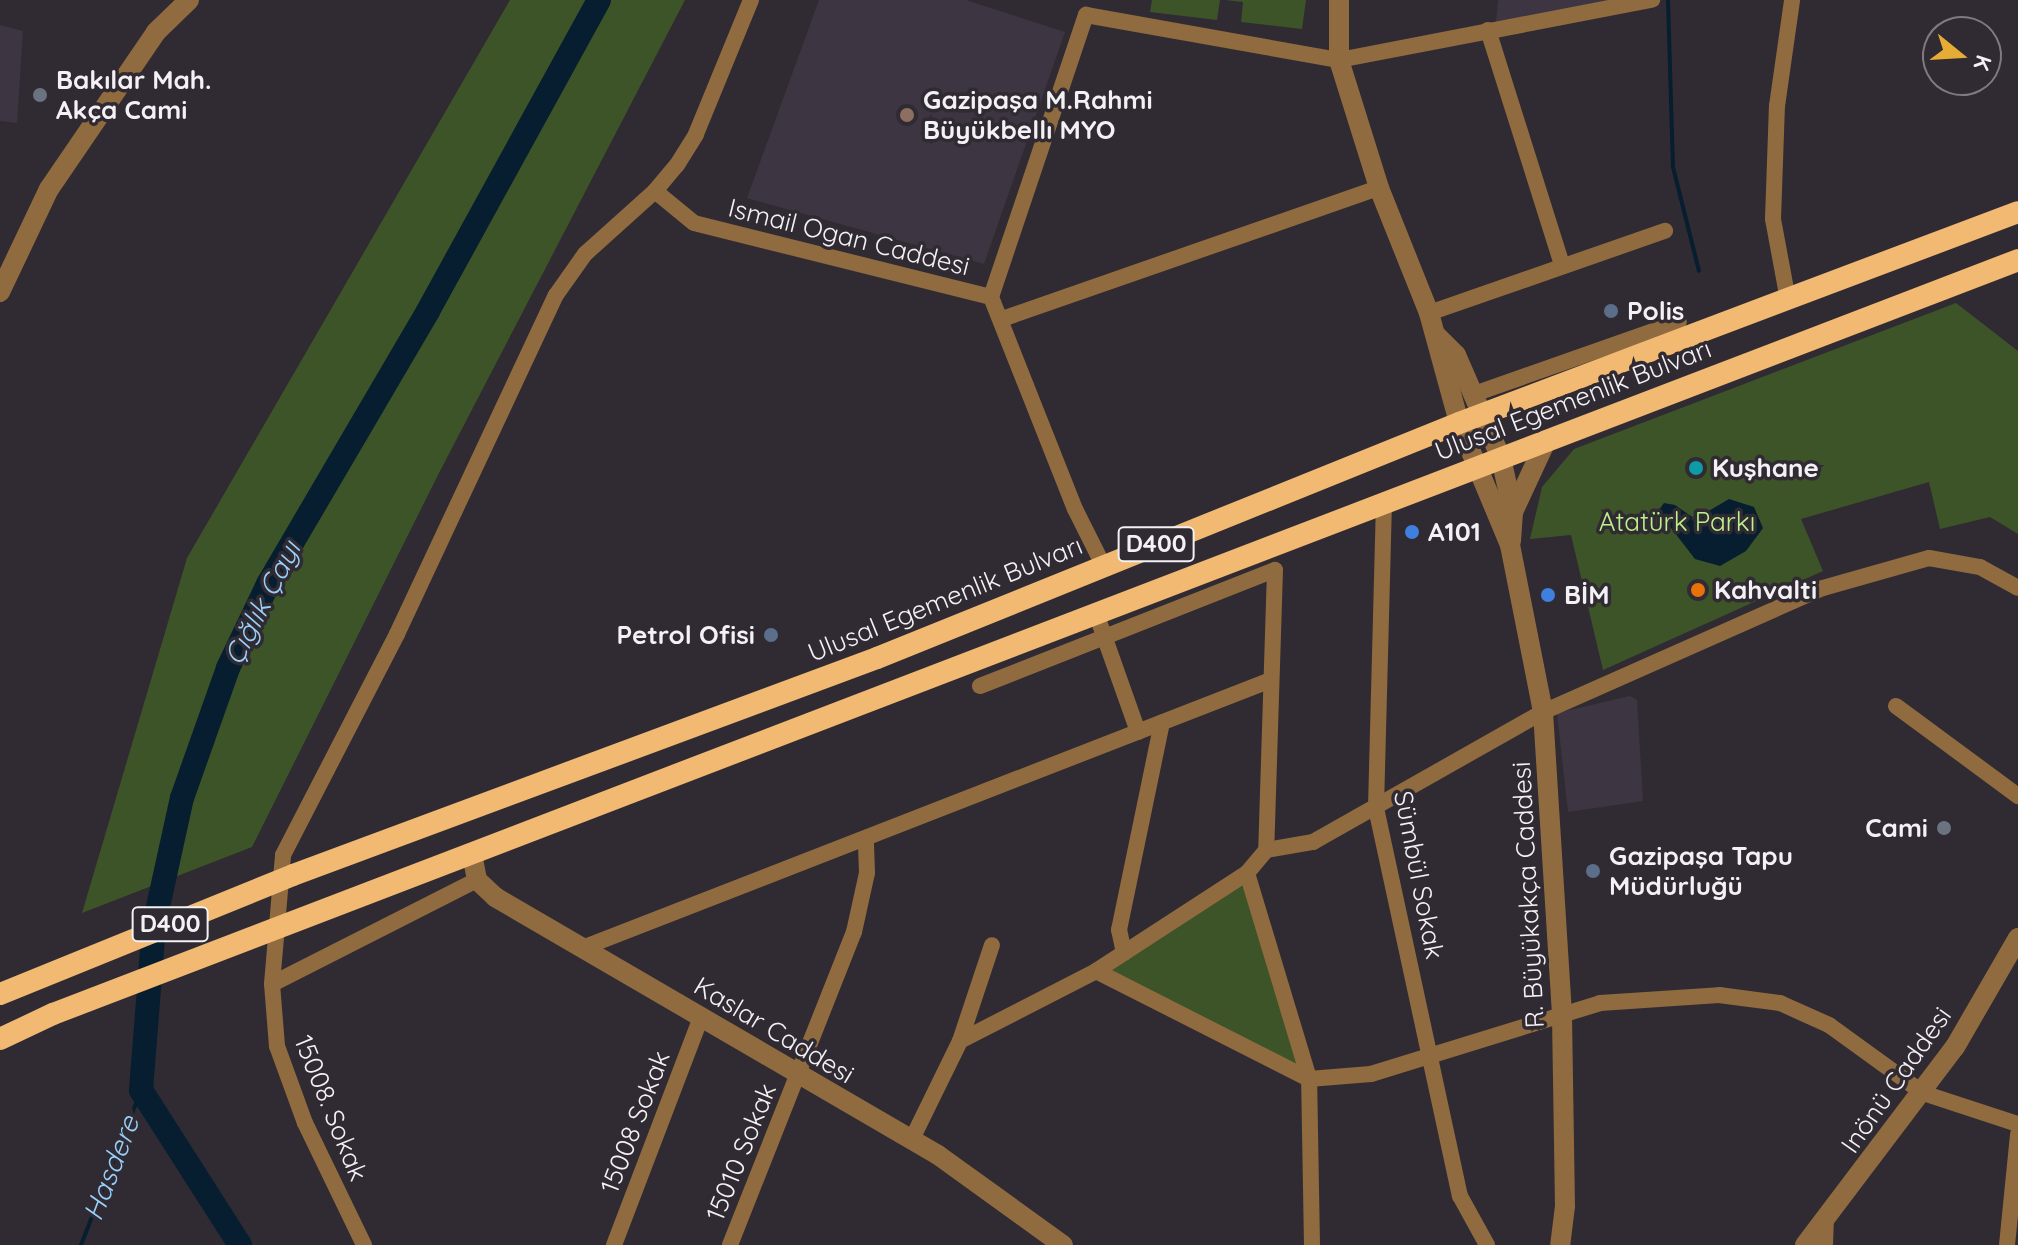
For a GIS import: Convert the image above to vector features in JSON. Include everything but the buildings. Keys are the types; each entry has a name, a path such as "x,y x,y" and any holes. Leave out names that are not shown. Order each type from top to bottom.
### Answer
{"highway":[{"name":"Ulusal Egemenlik Bulvarı","path":"0,994 293,875 877,658 1459,423 1478,404 1788,300 2018,212"},
{"name":"Ulusal Egemenlik Bulvarı","path":"0,1039 53,1014 1097,616 1384,502 2018,260"}],"street":[{"path":"0,292 49,189 156,32 189,0"},
{"name":"15008. Sokak","path":"364,1245 284,1069 273,1022 272,984 279,878 291,832 397,634 556,295 585,254 655,191 696,134 751,0"},
{"path":"1339,0 1339,60 1379,188 1437,336"},
{"path":"991,297 1086,15 1339,60 1652,0"},
{"path":"1788,300 1773,219 1777,106 1792,0"},
{"path":"1488,30 1562,265"},
{"path":"1002,319 1379,188"},
{"name":"Ismail Ogan Caddesi","path":"655,191 694,223 991,297 1075,509 1103,565"},
{"path":"1429,313 1665,231"},
{"path":"1478,404 1679,322"},
{"name":"R. Büyükakça Caddesi","path":"1437,336 1456,355 1501,458 1513,512 1510,545"},
{"name":"R. Büyükakça Caddesi","path":"1437,336 1459,423 1475,468 1510,545 1543,712 1562,1011 1565,1206 1560,1245"},
{"path":"1513,512 1546,441"},
{"name":"Sümbül Sokak","path":"1384,502 1376,808 1433,1056 1460,1196 1487,1245"},
{"path":"1266,850 1313,842 1543,712 1823,588 1929,558 1980,567 2018,588"},
{"path":"960,1041 1096,971 1247,873 1266,850 1275,570 980,686"},
{"path":"1097,616 1138,732"},
{"path":"585,947 1271,680"},
{"path":"1896,706 2018,796"},
{"path":"1124,953 1119,930 1162,722"},
{"name":"15010 Sokak","path":"730,1245 854,932 867,873 866,838"},
{"path":"272,984 477,880 472,854"},
{"path":"1247,873 1309,1079 1312,1245"},
{"name":"Kaslar Caddesi","path":"477,880 495,897 585,947 797,1076 912,1139 1063,1245"},
{"name":"Inönü Caddesi","path":"1805,1245 1923,1093 2018,938"},
{"path":"912,1139 960,1041 992,945"},
{"path":"1096,971 1309,1079 1371,1074 1562,1011 1719,995 1780,1003 1829,1025 1923,1093 2018,1124"},
{"name":"15008 Sokak","path":"614,1245 701,1017"},
{"path":"2007,1245 2018,1135"},
{"path":"1825,1245 1826,1218"}],"shaded area":[{"name":"Gazipaşa M.Rahmi Büyükbellı MYO","path":"819,0 966,0 1065,32 984,264 747,198"},
{"path":"1498,0 1611,0 1496,22"},
{"path":"0,25 23,31 17,123 0,121"},
{"path":"1630,696 1637,700 1643,801 1568,812 1557,713"}],"green space":[{"path":"510,0 685,0 439,473 252,847 82,913 187,558"},
{"path":"1152,0 1220,0 1217,20 1150,12"},
{"path":"1225,0 1306,0 1302,29 1241,22 1243,2"},
{"name":"Atatürk Parkı","path":"1956,303 2018,351 2018,534 1990,517 1940,529 1929,482 1801,519 1823,571 1603,670 1571,535 1530,539 1542,487 1574,449"},
{"path":"1247,873 1309,1079 1096,971"}],"water":[{"path":"1729,499 1754,507 1763,528 1746,551 1720,566 1695,559 1658,511 1664,503 1675,505 1695,519"}],"waterway":[{"name":"Çığlık Çayı","path":"240,1245 141,1090 154,925 182,798 228,668 268,584 428,311 599,0"},
{"path":"1668,0 1673,167 1699,271"},
{"name":"Hasdere","path":"81,1245 141,1090"}],"place":[{"name":"Bakılar Mah. Akça Cami","path":"40,95"},
{"name":"Gazipaşa M.Rahmi Büyükbellı MYO","path":"907,115"},
{"name":"Polis","path":"1611,311"},
{"name":"Kuşhane","path":"1696,468"},
{"name":"A101","path":"1412,532"},
{"name":"Kahvalti","path":"1698,590"},
{"name":"BİM","path":"1548,595"},
{"name":"Petrol Ofisi","path":"771,635"},
{"name":"Cami","path":"1944,828"},
{"name":"Gazipaşa Tapu Müdürluğü","path":"1593,871"}]}
